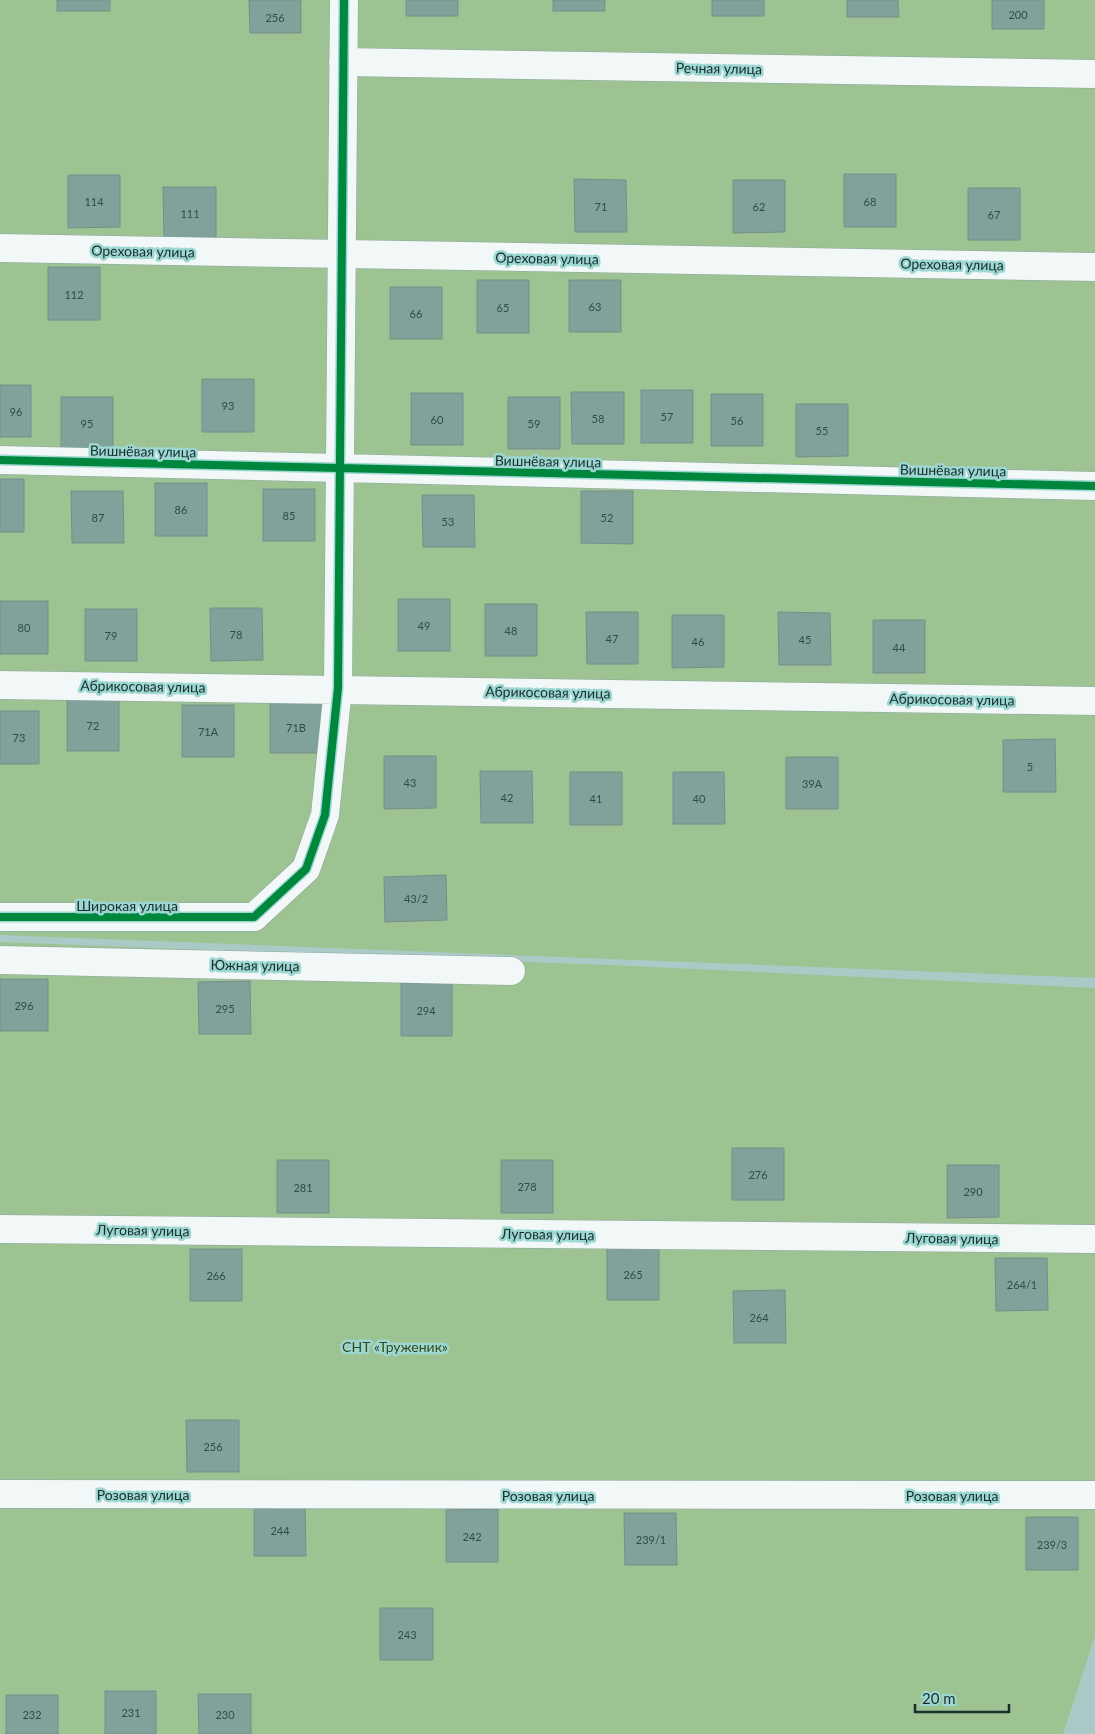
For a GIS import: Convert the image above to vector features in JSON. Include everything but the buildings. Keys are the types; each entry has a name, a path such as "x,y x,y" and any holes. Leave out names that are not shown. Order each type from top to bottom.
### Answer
{"street":[{"path":"338,688 344,0"},
{"name":"Речная улица","path":"343,62 1095,74"},
{"name":"Ореховая улица","path":"0,248 1095,267"},
{"name":"Вишнёвая улица","path":"0,460 1095,486"},
{"name":"Абрикосовая улица","path":"0,685 338,688 1095,701"},
{"name":"Широкая улица","path":"0,918 254,917 306,868 325,815 338,688"},
{"name":"Южная улица","path":"0,960 510,971"},
{"name":"Луговая улица","path":"0,1229 1095,1239"},
{"name":"Розовая улица","path":"0,1494 1095,1495"}],"green space":[{"path":"0,0 1095,0 1095,978 0,935"},
{"name":"СНТ «Труженик»","path":"0,942 609,965 1095,988 1095,1636 1063,1734 0,1734"}],"cycle path":[{"path":"0,917 254,917 306,869 325,815 338,688 344,0"},
{"path":"0,460 1095,486"}]}
